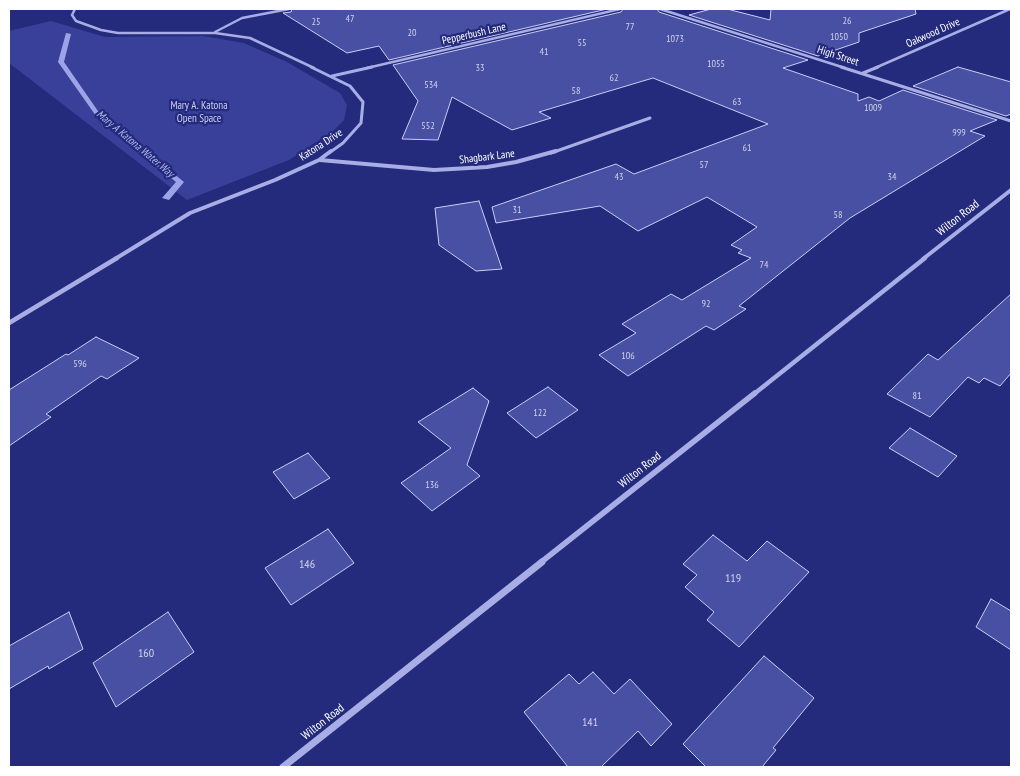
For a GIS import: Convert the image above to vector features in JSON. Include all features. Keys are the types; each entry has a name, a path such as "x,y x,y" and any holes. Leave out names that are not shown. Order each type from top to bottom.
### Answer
{"street":[{"name":"Katona Drive","path":"9,322 74,285 190,214 319,160 354,133 362,123 363,102 358,93 350,86 250,38 215,33 118,33 101,30 76,21 72,15 75,9"},
{"path":"215,33 242,18 289,9"},
{"name":"Pepperbush Lane","path":"332,76 620,9"},
{"name":"High Street","path":"660,9 1011,121"},
{"name":"Oakwood Drive","path":"863,74 1010,9"},
{"name":"Shagbark Lane","path":"319,160 434,170 487,167 554,152 650,118"},
{"name":"Wilton Road","path":"284,767 1011,190"}],"green space":[{"name":"Mary A. Katona Open Space","path":"51,21 105,37 203,36 244,43 287,62 340,93 347,105 344,120 333,131 289,160 187,200 9,63 9,31"}],"building":[{"path":"292,9 607,9 389,60 379,46 347,53 283,13 291,12"},
{"path":"623,9 657,9 659,12 808,60 783,68 858,94 858,101 869,97 879,101 903,90 997,120 970,131 985,136 850,218 739,306 746,309 714,330 706,326 628,376 599,355 636,333 622,324 671,294 682,300 751,258 738,253 742,250 731,245 757,227 707,197 638,231 600,206 496,223 492,207 616,164 634,174 768,124 653,78 539,112 551,118 512,130 452,97 438,140 402,139 418,101 393,65 621,12"},
{"path":"711,9 727,9 770,20 771,9 915,9 916,14 859,33 859,42 818,56 689,15"},
{"path":"958,67 1011,82 1011,114 1006,116 913,86"},
{"path":"479,201 502,269 476,271 439,245 435,208"},
{"path":"1011,294 1011,373 1000,386 984,378 979,383 968,377 930,417 887,394 928,354 938,360"},
{"path":"96,337 139,358 107,379 101,376 46,414 51,417 9,446 9,390"},
{"path":"548,387 578,410 536,438 507,413"},
{"path":"473,388 489,401 467,465 480,476 432,511 401,483 451,448 418,422"},
{"path":"910,428 957,456 938,477 889,448"},
{"path":"308,453 330,478 294,499 273,472"},
{"path":"328,529 354,563 291,605 265,568"},
{"path":"713,535 747,561 767,541 809,572 739,647 707,620 714,612 685,587 697,575 683,564"},
{"path":"991,599 1011,611 1011,650 976,627"},
{"path":"69,612 83,649 49,669 48,666 9,689 9,646"},
{"path":"168,612 194,652 116,707 93,663"},
{"path":"764,656 814,698 773,748 776,750 762,767 706,767 683,744"},
{"path":"593,672 614,694 630,679 672,724 651,746 638,731 601,767 568,767 524,712 569,674 579,684"}],"waterway":[{"name":"Mary A Katona Water Way","path":"68,34 61,62 98,115 180,182 166,198"}]}
